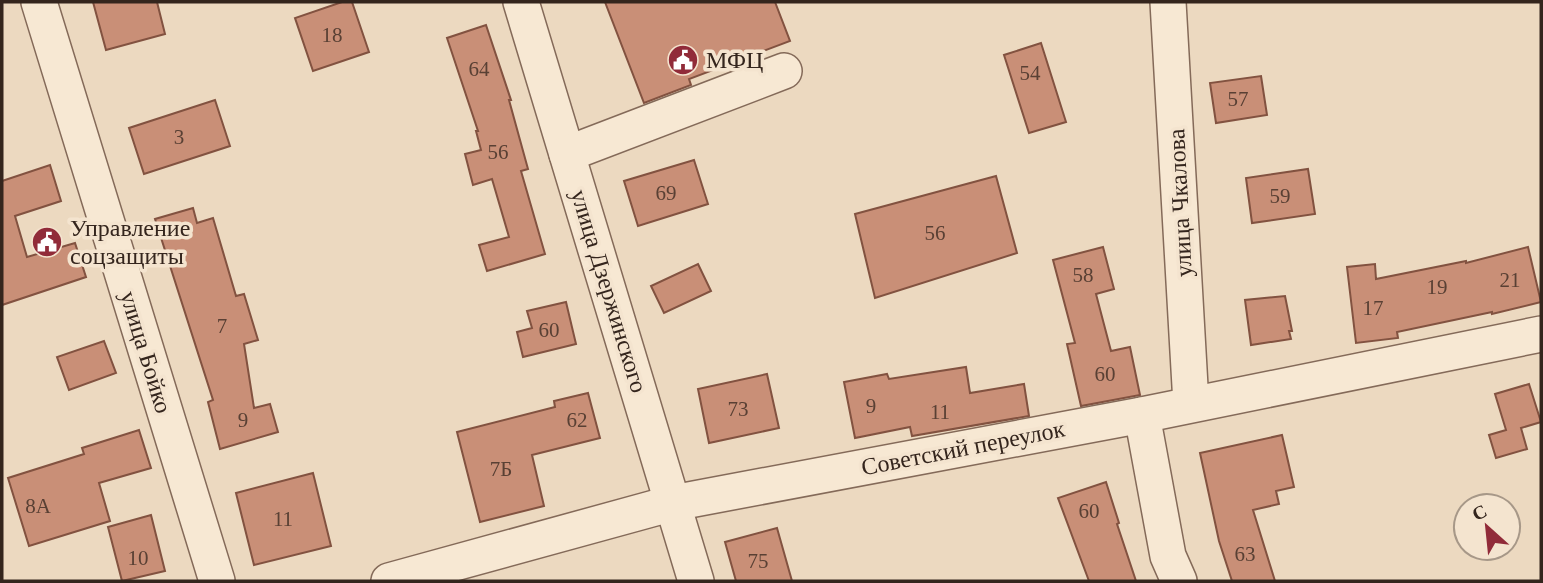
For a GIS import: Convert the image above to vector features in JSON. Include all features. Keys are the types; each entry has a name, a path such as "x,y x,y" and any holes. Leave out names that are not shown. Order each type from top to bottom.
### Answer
{"street":[{"name":"улица Бойко","path":"39,2 217,581"},
{"name":"улица Дзержинского","path":"521,2 696,581"},
{"name":"улица Чкалова","path":"1168,2 1191,404"},
{"path":"567,154 784,71"},
{"name":"Советский переулок","path":"389,581 673,503 1142,415 1541,334"},
{"path":"1142,415 1168,556 1179,581"}],"building":[{"path":"93,2 157,2 165,34 106,50"},
{"path":"342,2 352,2 369,52 313,71 295,18"},
{"name":"МФЦ","path":"605,2 775,2 790,41 689,79 691,85 644,103"},
{"path":"486,25 511,100 528,169 521,171 545,254 487,271 479,245 509,237 492,179 473,185 465,154 481,150 478,131 447,38"},
{"path":"1041,43 1066,122 1029,133 1004,55"},
{"path":"1261,76 1267,115 1216,123 1210,83"},
{"path":"215,100 230,146 144,174 129,128"},
{"path":"694,160 708,204 638,226 624,181"},
{"name":"Управление соцзащиты","path":"50,165 61,201 15,216 27,257 75,243 86,277 2,305 2,181"},
{"path":"1308,169 1315,214 1252,223 1246,178"},
{"path":"996,176 1017,253 875,298 855,214"},
{"path":"193,208 197,223 213,218 236,296 244,294 258,340 244,344 254,408 270,404 278,432 220,449 208,402 213,400 155,219"},
{"path":"1103,247 1114,289 1096,294 1111,351 1130,347 1140,395 1081,406 1067,344 1075,343 1053,260"},
{"path":"1528,247 1541,302 1397,332 1398,338 1356,343 1347,267 1375,264 1376,279 1466,263"},
{"path":"698,264 711,291 664,313 651,286"},
{"path":"1285,296 1291,339 1251,345 1245,300"},
{"path":"566,302 576,344 523,357 517,332 532,328 527,311"},
{"path":"104,341 116,373 69,390 57,357"},
{"path":"966,367 970,393 1024,384 1029,416 912,436 910,427 855,438 844,382 887,374 889,379"},
{"path":"767,374 779,428 709,443 698,389"},
{"path":"1529,384 1541,422 1521,428 1527,449 1496,458 1489,435 1506,430 1495,394"},
{"path":"588,393 600,438 532,455 544,506 480,522 457,432 555,407 554,401"},
{"path":"139,430 151,468 99,483 110,521 29,546 8,478 84,454 82,448"},
{"path":"1282,435 1294,487 1276,491 1279,504 1253,510 1275,581 1232,581 1219,541 1200,453"},
{"path":"313,473 331,546 254,565 236,493"},
{"path":"1106,482 1136,581 1089,581 1058,498"},
{"path":"151,515 165,571 122,581 108,527"},
{"path":"777,528 792,581 736,581 725,542"}],"place":[{"name":"МФЦ","path":"683,60"},
{"name":"Управление соцзащиты","path":"47,242"}]}
